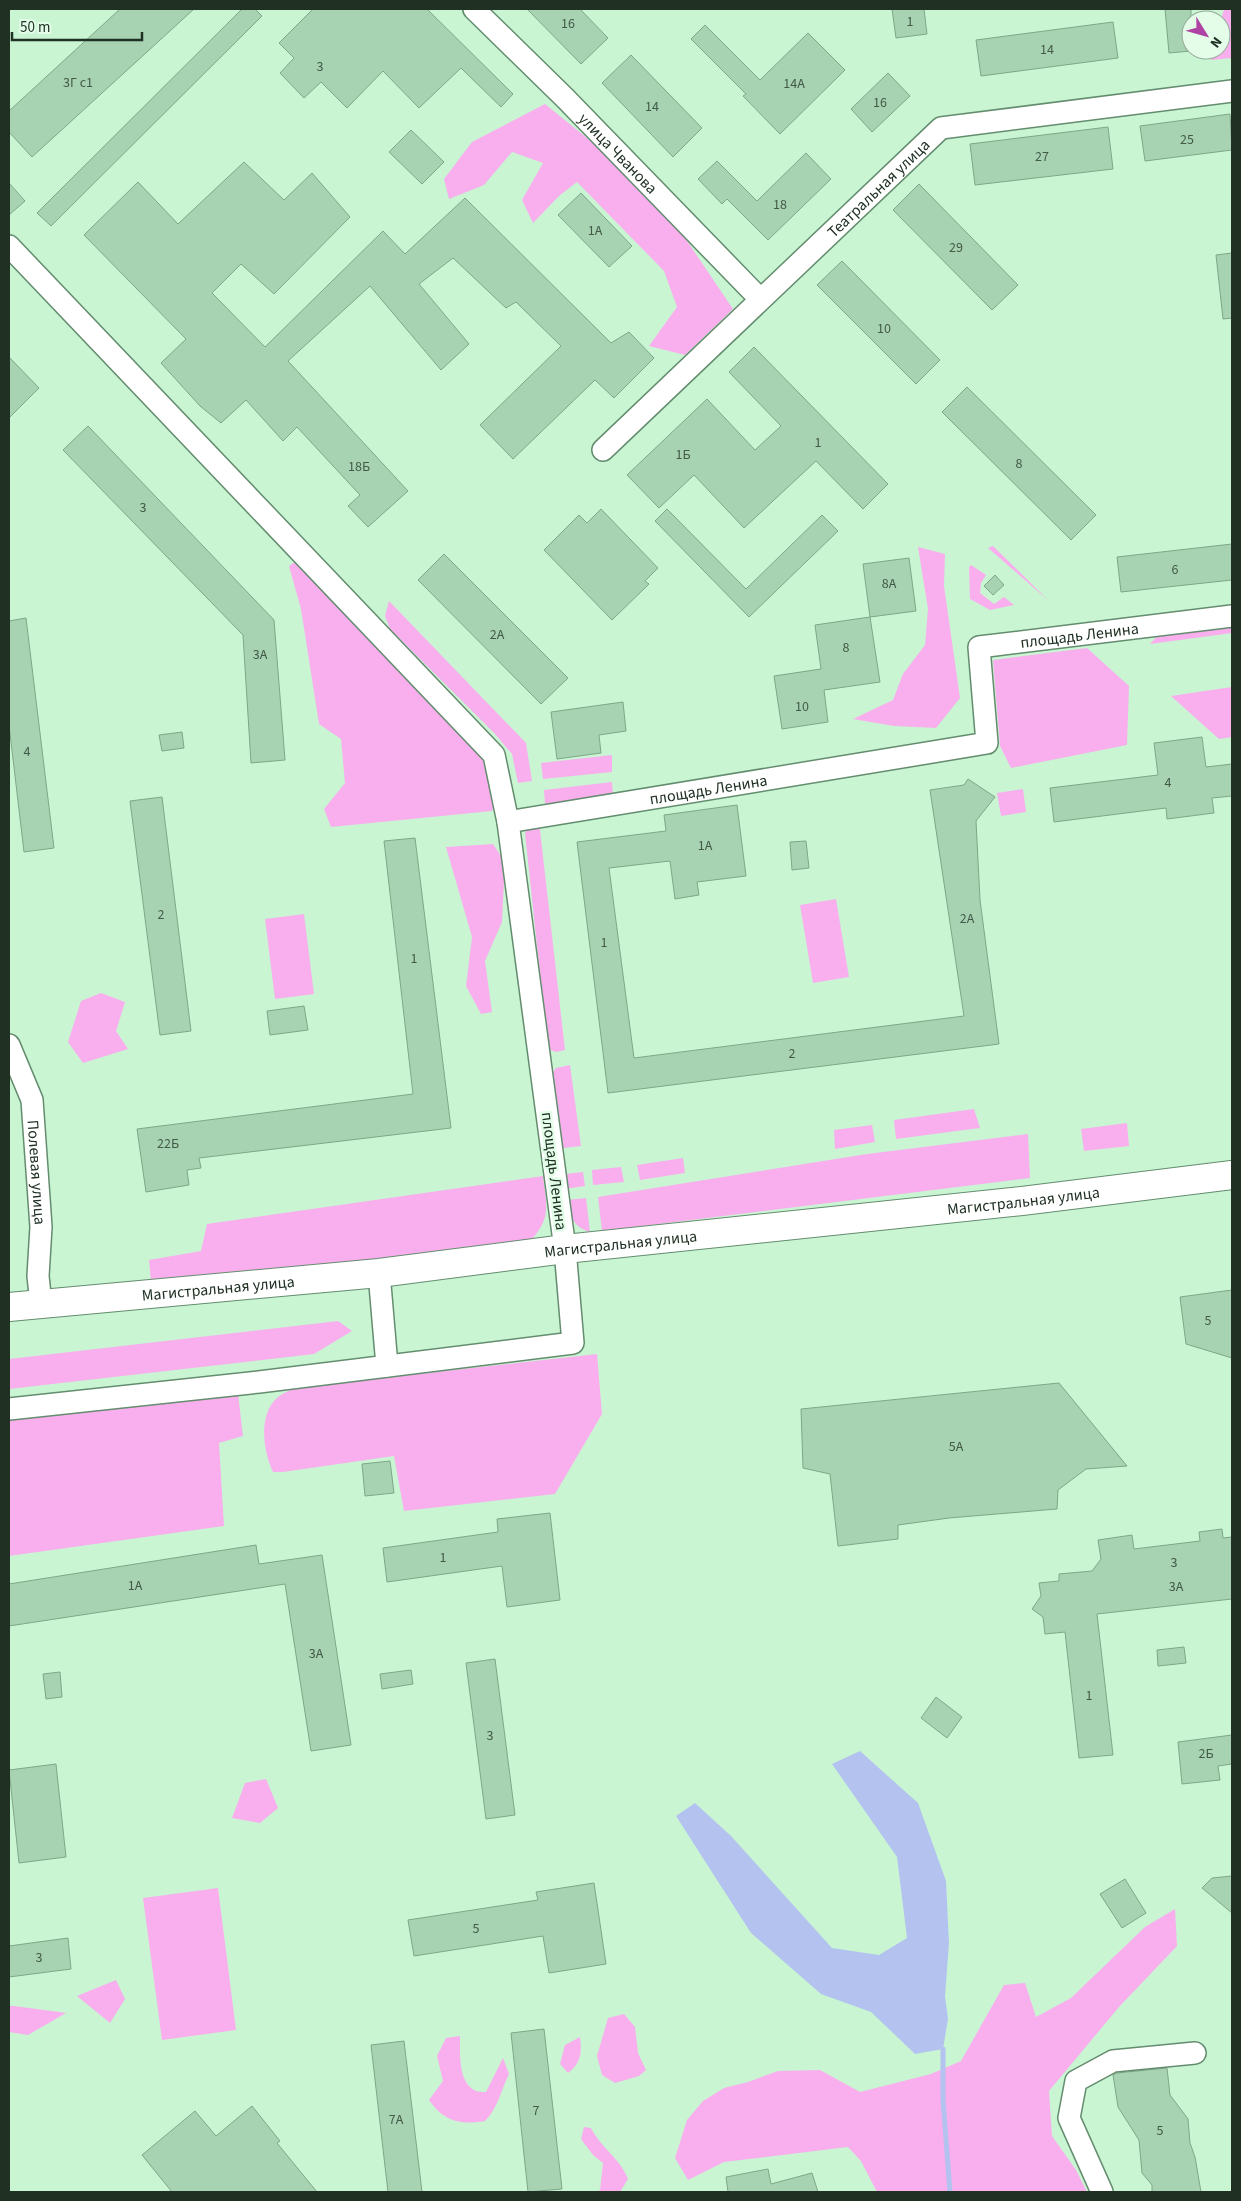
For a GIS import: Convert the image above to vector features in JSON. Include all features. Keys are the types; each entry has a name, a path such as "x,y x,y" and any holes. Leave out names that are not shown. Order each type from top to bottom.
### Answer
{"main road":[{"name":"Магистральная улица","path":"9,1307 378,1273 565,1249 1012,1202 1232,1176"}],"street":[{"name":"улица Чванова","path":"474,9 565,98 760,299"},
{"name":"Театральная улица","path":"603,450 941,128 1232,92"},
{"path":"9,246 494,755 508,822"},
{"name":"площадь Ленина","path":"387,1366 573,1343 565,1249 508,822 987,743 979,647 1232,616"},
{"name":"Полевая улица","path":"9,1045 32,1100 40,1218 38,1276 41,1304"},
{"path":"9,1409 260,1382 387,1366 378,1273"},
{"path":"1102,2192 1069,2118 1076,2081 1113,2061 1195,2053"}],"shaded area":[{"path":"1232,9 1232,58 1231,10 1224,10"},
{"path":"545,104 603,151 681,232 733,309 685,355 649,346 677,307 664,271 577,182 559,196 533,223 522,200 543,163 512,152 484,185 449,199 444,179 472,142"},
{"path":"993,546 1049,601 988,548"},
{"path":"918,547 945,554 944,586 960,698 936,728 894,726 853,719 893,700 903,674 925,645 928,609"},
{"path":"299,559 489,760 498,800 492,811 331,827 324,809 345,783 341,739 319,724 301,609 289,566"},
{"path":"971,565 986,575 981,583 980,593 994,604 1004,597 1014,605 990,610 970,599 969,567"},
{"path":"389,601 526,743 532,781 518,783 512,754 495,734 390,629 385,616"},
{"path":"1232,621 1232,633 1150,644 1162,631"},
{"path":"1087,648 1129,686 1127,745 1011,768 1000,746 993,660"},
{"path":"1232,687 1232,737 1219,739 1171,696"},
{"path":"612,755 612,772 543,779 541,763"},
{"path":"612,782 613,795 545,804 544,790"},
{"path":"1023,789 1026,812 1001,816 997,793"},
{"path":"539,821 565,1050 556,1052 548,1049 525,833 531,825"},
{"path":"493,844 505,862 502,922 485,961 492,1012 481,1014 466,986 472,937 446,847"},
{"path":"836,899 849,977 813,983 800,905"},
{"path":"304,914 314,994 275,999 265,919"},
{"path":"101,993 125,1002 116,1031 128,1049 83,1063 68,1042 81,1001"},
{"path":"570,1065 581,1146 563,1148 553,1072 556,1068"},
{"path":"974,1109 980,1128 896,1139 894,1120"},
{"path":"1127,1123 1129,1146 1084,1151 1081,1129"},
{"path":"872,1125 875,1142 835,1149 834,1130"},
{"path":"1028,1134 1030,1178 602,1231 598,1197 867,1154"},
{"path":"683,1158 685,1173 640,1180 637,1165"},
{"path":"621,1167 624,1182 593,1185 592,1170"},
{"path":"583,1172 585,1186 565,1189 565,1174"},
{"path":"543,1176 546,1202 545,1217 543,1224 532,1239 184,1283 151,1281 149,1260 201,1251 207,1224"},
{"path":"586,1198 590,1232 584,1230 573,1220 567,1200"},
{"path":"338,1321 352,1331 314,1354 9,1389 9,1359"},
{"path":"597,1354 602,1414 555,1494 404,1511 394,1456 273,1472 267,1454 264,1434 267,1414 277,1398 294,1388"},
{"path":"238,1394 243,1436 219,1443 224,1526 9,1556 9,1420"},
{"path":"266,1779 278,1808 260,1823 232,1818 245,1783"},
{"path":"218,1888 236,2030 162,2040 143,1898"},
{"path":"1175,1909 1177,1946 1119,2007 1049,2091 1052,2136 1076,2170 1087,2192 877,2192 861,2161 848,2147 724,2162 688,2180 675,2158 687,2120 703,2101 724,2088 778,2071 820,2070 860,2092 931,2074 961,2061 1004,1985 1025,1983 1036,2017 1071,1998 1145,1927"},
{"path":"116,1980 125,1999 110,2023 77,1996"},
{"path":"9,2006 66,2013 28,2035 9,2032"},
{"path":"624,2014 635,2027 638,2053 646,2070 639,2076 615,2083 602,2075 597,2056 608,2018"},
{"path":"460,2036 461,2066 465,2080 474,2090 486,2092 503,2058 509,2074 496,2105 485,2121 461,2122 454,2120 441,2113 429,2100 443,2081 437,2056 446,2038"},
{"path":"580,2037 580,2057 576,2065 568,2073 560,2064 565,2045"},
{"path":"584,2127 591,2128 625,2172 628,2179 620,2192 597,2192 600,2190 603,2163 593,2155 581,2139"}],"water":[{"path":"860,1751 918,1803 946,1881 949,1943 945,1996 948,2019 943,2049 915,2054 871,2012 821,1994 751,1933 676,1816 695,1803 731,1836 832,1948 879,1955 907,1938 897,1857 832,1764"}],"building":[{"path":"120,9 194,9 32,157 9,132 9,111"},
{"path":"242,9 255,9 262,16 51,226 37,213"},
{"path":"313,9 427,9 513,94 501,107 461,68 419,108 383,71 347,108 321,82 304,98 280,73 294,58 279,43"},
{"path":"527,9 580,9 608,38 581,64"},
{"path":"892,9 924,9 927,34 896,38"},
{"path":"1165,9 1191,9 1181,10 1181,52 1169,53"},
{"path":"1113,22 1118,58 981,76 976,40"},
{"path":"705,25 760,80 808,33 845,70 780,134 743,96 746,94 691,39"},
{"path":"631,55 702,128 673,157 602,83"},
{"path":"888,73 910,96 872,132 851,109"},
{"path":"1230,114 1232,150 1145,161 1140,126"},
{"path":"1108,127 1113,169 975,185 970,144"},
{"path":"411,130 444,162 422,184 389,152"},
{"path":"806,153 831,179 768,240 727,199 722,204 698,179 717,161 757,201"},
{"path":"244,162 284,200 312,173 350,217 274,294 241,264 212,293 265,347 383,231 405,254 465,198 611,343 629,332 654,358 614,398 595,380 513,459 480,425 561,346 516,302 506,308 453,258 419,284 469,344 441,370 370,286 288,361 408,491 368,527 348,506 360,495 297,427 283,441 246,400 221,423 200,406 161,363 186,339 84,235 138,182 178,224"},
{"path":"9,183 25,201 9,215"},
{"path":"919,184 1018,285 992,310 893,210"},
{"path":"581,193 632,246 609,267 558,215"},
{"path":"1232,253 1232,318 1223,319 1216,255"},
{"path":"842,261 940,360 916,384 817,285"},
{"path":"754,347 888,484 863,509 816,461 744,528 694,475 659,508 627,475 707,399 755,450 781,426 729,372"},
{"path":"9,357 39,388 9,418"},
{"path":"967,387 1096,515 1071,540 942,412"},
{"path":"88,426 274,620 285,760 251,763 243,635 63,450"},
{"path":"601,509 658,568 645,581 649,584 612,620 544,550 579,515 587,523"},
{"path":"667,509 746,589 822,515 838,531 749,617 655,521"},
{"path":"1232,544 1232,580 1121,592 1117,557"},
{"path":"444,554 568,678 541,704 418,580"},
{"path":"909,558 916,611 870,617 863,564"},
{"path":"995,575 1004,585 993,595 984,586"},
{"path":"870,617 880,682 824,690 828,722 782,729 774,676 821,669 815,625"},
{"path":"26,618 54,848 24,852 9,725 9,621"},
{"path":"623,702 626,731 599,735 601,753 557,759 551,712"},
{"path":"182,732 184,748 162,751 159,735"},
{"path":"1202,737 1206,767 1232,764 1232,796 1212,798 1214,813 1167,819 1166,808 1054,822 1050,788 1158,775 1154,743"},
{"path":"968,779 995,797 976,821 980,900 999,1044 608,1093 577,842 666,831 664,815 737,805 746,876 697,882 699,895 675,899 670,861 609,868 634,1058 964,1016 930,790 964,785"},
{"path":"162,797 191,1031 160,1035 130,801"},
{"path":"415,838 451,1128 199,1158 201,1168 187,1170 189,1185 146,1192 137,1129 413,1094 384,841"},
{"path":"806,841 809,868 792,870 790,842"},
{"path":"304,1006 308,1030 270,1035 267,1011"},
{"path":"1232,1290 1232,1358 1186,1344 1180,1297"},
{"path":"1059,1383 1127,1466 1086,1469 1058,1490 1057,1509 949,1518 898,1525 898,1539 838,1546 830,1474 803,1468 801,1409"},
{"path":"390,1461 394,1493 365,1496 362,1464"},
{"path":"550,1513 560,1600 507,1607 502,1566 387,1582 383,1548 498,1532 497,1519"},
{"path":"1222,1529 1223,1538 1232,1537 1232,1599 1097,1614 1113,1755 1079,1758 1065,1632 1045,1634 1043,1617 1032,1609 1041,1596 1039,1583 1059,1581 1059,1574 1092,1571 1101,1559 1098,1540 1132,1535 1134,1549 1200,1541 1199,1532"},
{"path":"256,1545 259,1564 322,1555 351,1745 311,1751 285,1584 9,1626 9,1584"},
{"path":"1184,1647 1186,1663 1158,1666 1157,1650"},
{"path":"495,1659 515,1815 486,1819 466,1663"},
{"path":"411,1670 413,1684 382,1689 380,1674"},
{"path":"60,1672 62,1697 46,1699 43,1674"},
{"path":"936,1697 962,1717 947,1738 921,1718"},
{"path":"1232,1735 1232,1764 1218,1766 1220,1780 1182,1784 1178,1742"},
{"path":"56,1764 66,1857 19,1863 9,1770"},
{"path":"1232,1876 1232,1913 1202,1888 1212,1878"},
{"path":"1125,1879 1146,1913 1122,1928 1100,1894"},
{"path":"594,1883 606,1964 549,1973 543,1936 414,1956 408,1920 538,1900 536,1892"},
{"path":"68,1938 71,1969 9,1977 9,1946"},
{"path":"544,2029 562,2189 528,2192 511,2033"},
{"path":"404,2041 422,2192 388,2192 371,2045"},
{"path":"1167,2068 1170,2095 1188,2119 1190,2143 1195,2157 1201,2192 1152,2192 1152,2185 1142,2173 1139,2140 1118,2107 1113,2075"},
{"path":"252,2106 280,2141 277,2143 317,2192 172,2192 142,2155 195,2111 216,2136"},
{"path":"768,2169 771,2184 812,2173 818,2192 728,2192 726,2177"}],"waterway":[{"path":"943,2049 943,2100 950,2192"}]}
